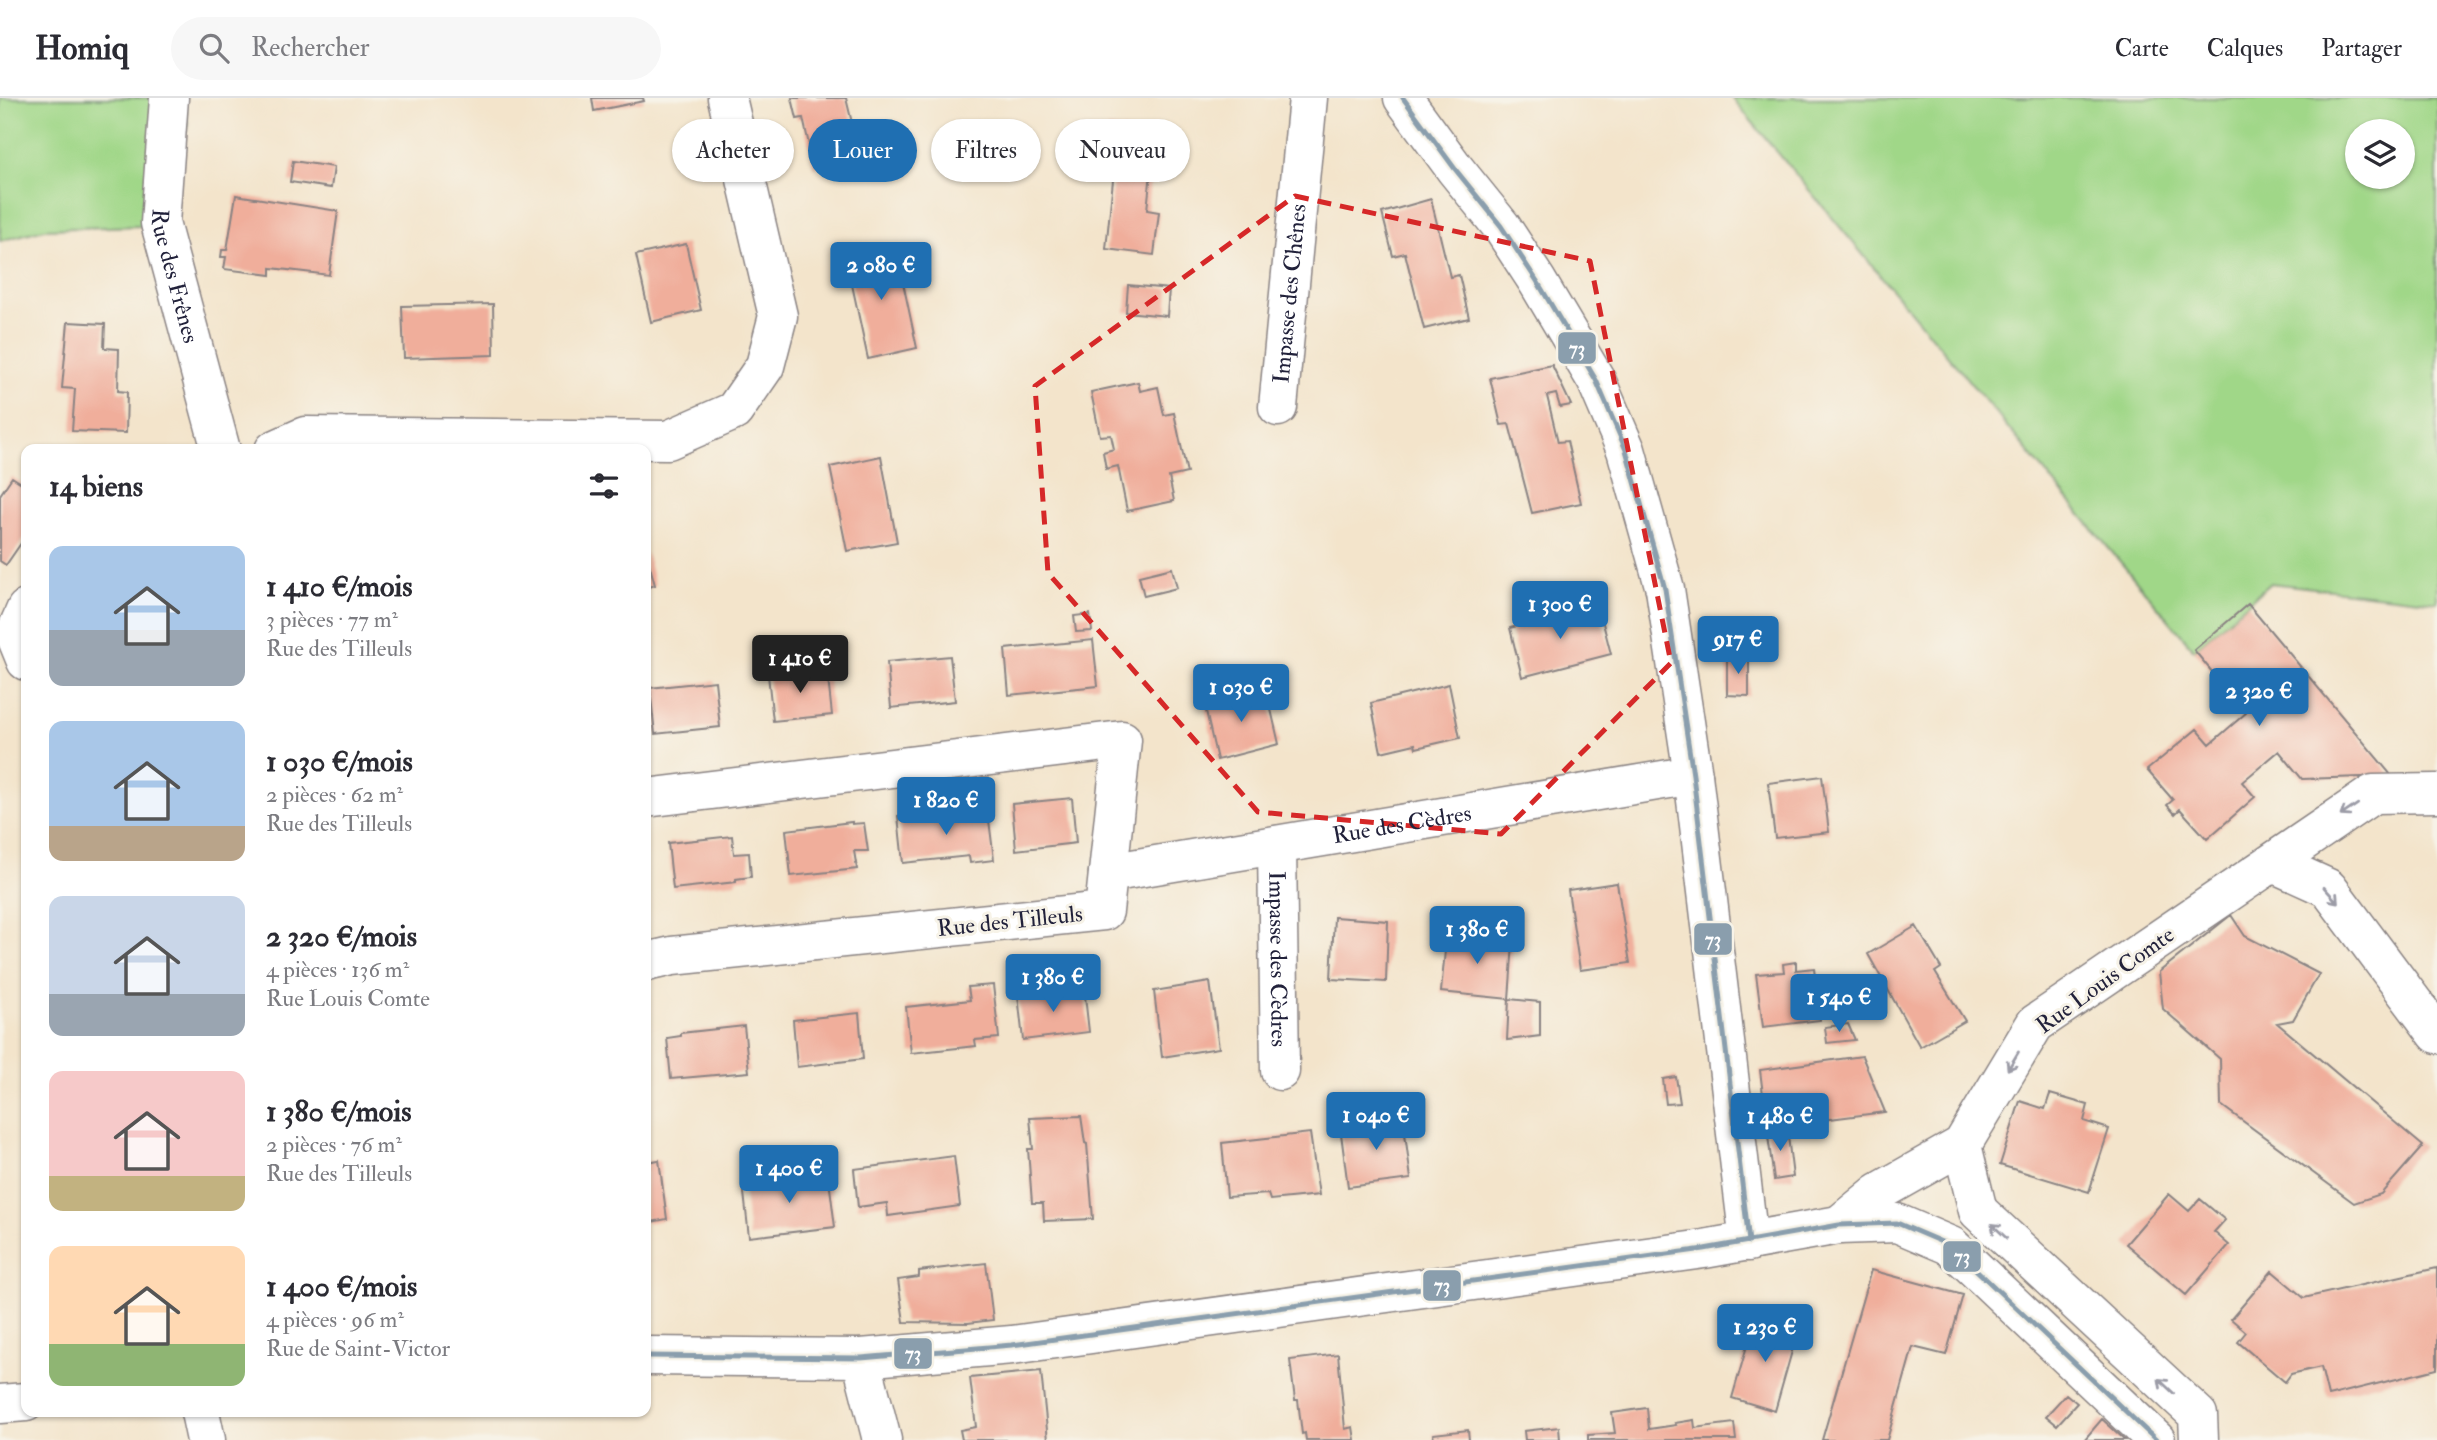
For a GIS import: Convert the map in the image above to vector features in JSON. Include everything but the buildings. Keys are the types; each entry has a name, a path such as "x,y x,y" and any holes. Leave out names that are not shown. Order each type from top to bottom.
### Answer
{"street":[{"name":"Rue des Frênes","path":"169,98 160,223 219,444"},
{"path":"287,444 305,436 668,440 734,411 765,366 778,316 727,98"},
{"name":"Impasse des Chênes","path":"1278,407 1308,98"},
{"path":"1403,98 1501,226 1596,380 1626,450 1665,589 1693,775 1749,1242"},
{"path":"21,620 15,634 21,649"},
{"name":"Rue des Tilleuls","path":"651,797 1122,740 1104,911 672,956 651,961"},
{"name":"Rue des Cèdres","path":"1108,873 1693,775"},
{"name":"Rue Louis Comte","path":"1839,1225 1879,1192 1962,1145 2035,1024 2373,794 2437,793"},
{"name":"Impasse des Cèdres","path":"1277,845 1280,1071"},
{"path":"2273,863 2328,888 2437,1034"},
{"path":"1962,1145 1978,1211 2198,1415 2199,1440"},
{"path":"651,1356 861,1358 1012,1345 1749,1242 1839,1225 1897,1223 1951,1246 2155,1440"},
{"path":"861,1358 882,1440"},
{"path":"0,1404 21,1402"},
{"path":"201,1417 206,1440"}],"highlighted area":[{"path":"1295,196 1590,261 1671,663 1501,834 1258,812 1048,573 1035,386"}],"green space":[{"path":"0,98 183,98 188,125 141,226 44,229 0,241"},
{"path":"1732,98 2437,98 2437,602 2270,583 2194,650"}],"transit line":[{"name":"73","path":"1403,98 1501,226 1537,281 1596,380 1626,450 1665,589 1693,775 1749,1242"},
{"name":"73","path":"651,1356 861,1358 1012,1345 1704,1249 1839,1225 1897,1223 1951,1246 2156,1440"}]}
